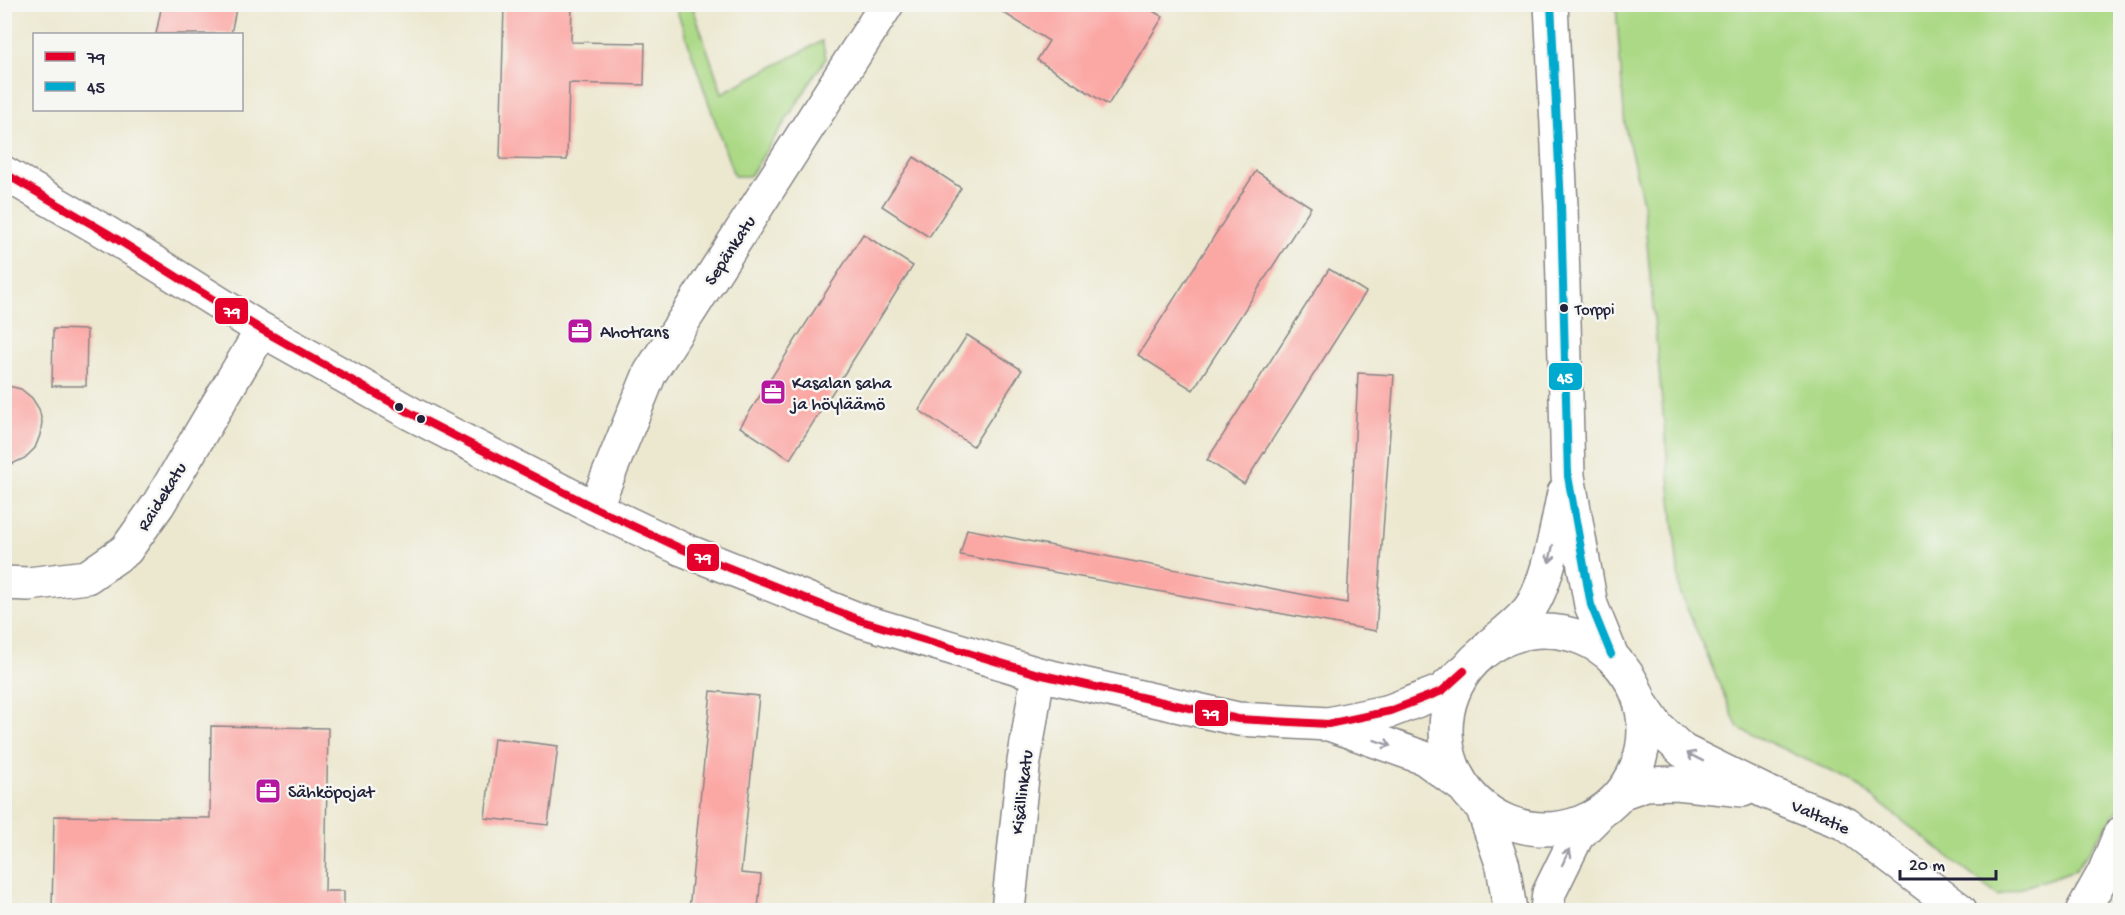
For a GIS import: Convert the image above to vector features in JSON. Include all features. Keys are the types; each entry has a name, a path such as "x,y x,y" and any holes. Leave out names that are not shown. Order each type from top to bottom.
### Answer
{"main road":[{"name":"Sepänkatu","path":"595,508 650,373 887,4"},
{"path":"1547,910 1549,893 1577,836 1612,802 1639,765 1645,736 1642,705 1630,677 1611,654 1591,605 1568,476 1551,4"},
{"path":"4,172 107,232 262,330 412,414 595,508 682,549 862,621 1038,674 1238,718 1328,724 1390,711 1442,691 1464,671 1475,657 1527,613 1532,605 1549,564 1568,476"},
{"name":"Raidekatu","path":"4,583 28,584 87,577 126,550 158,505 262,330"},
{"path":"1489,646 1519,633 1551,630 1583,637 1611,654"},
{"path":"1464,671 1450,698 1444,728 1449,758 1473,797 1503,866 1510,910"},
{"name":"Kisällinkatu","path":"1008,910 1023,768 1038,674"},
{"name":"Valtatie","path":"1642,705 1658,728 1683,751 1766,792 1845,824 1960,910"},
{"path":"1328,724 1424,758 1511,824 1542,830 1572,826 1612,802"},
{"name":"Valtatie","path":"1612,802 1646,784 1676,783 1766,792"},
{"path":"2083,910 2104,873 2121,834"}],"green space":[{"path":"675,5 692,5 722,93 822,41 826,58 750,176 734,176"},
{"path":"1616,5 2120,5 2120,807 2075,870 1998,896 1852,781 1738,728 1680,592 1643,202 1625,127"}],"building":[{"path":"162,4 237,4 231,33 156,33"},
{"path":"504,4 572,4 571,42 645,43 644,85 569,83 567,160 500,159"},
{"path":"991,5 1143,5 1163,17 1108,105 1037,60 1049,41"},
{"path":"914,157 961,188 929,237 882,206"},
{"path":"1256,171 1311,207 1193,390 1138,355"},
{"path":"863,234 913,266 790,459 740,427"},
{"path":"1329,269 1366,292 1244,484 1207,460"},
{"path":"53,329 87,330 86,386 52,386"},
{"path":"967,335 1022,370 973,446 919,410"},
{"path":"1358,373 1394,375 1376,631 960,555 967,529 1347,603"},
{"path":"4,385 21,389 32,398 39,409 42,422 35,448 25,458 4,465"},
{"path":"711,691 759,696 741,873 761,875 758,910 689,910"},
{"path":"211,726 328,728 325,891 344,891 344,910 52,910 54,816 210,818"},
{"path":"494,738 558,746 548,825 485,818"}],"transit line":[{"name":"45","path":"1551,4 1561,206 1568,476 1591,605 1611,654"},
{"name":"79","path":"4,173 107,233 262,330 412,414 595,508 682,549 862,621 1038,674 1238,719 1328,724 1390,711 1442,691 1464,671"}],"place":[{"name":"Torppi","path":"1564,308"},
{"name":"Ahotrans","path":"580,331"},
{"name":"Kasalan saha ja höyläämö","path":"773,392"},
{"name":"Sähköpojat","path":"268,791"}]}
